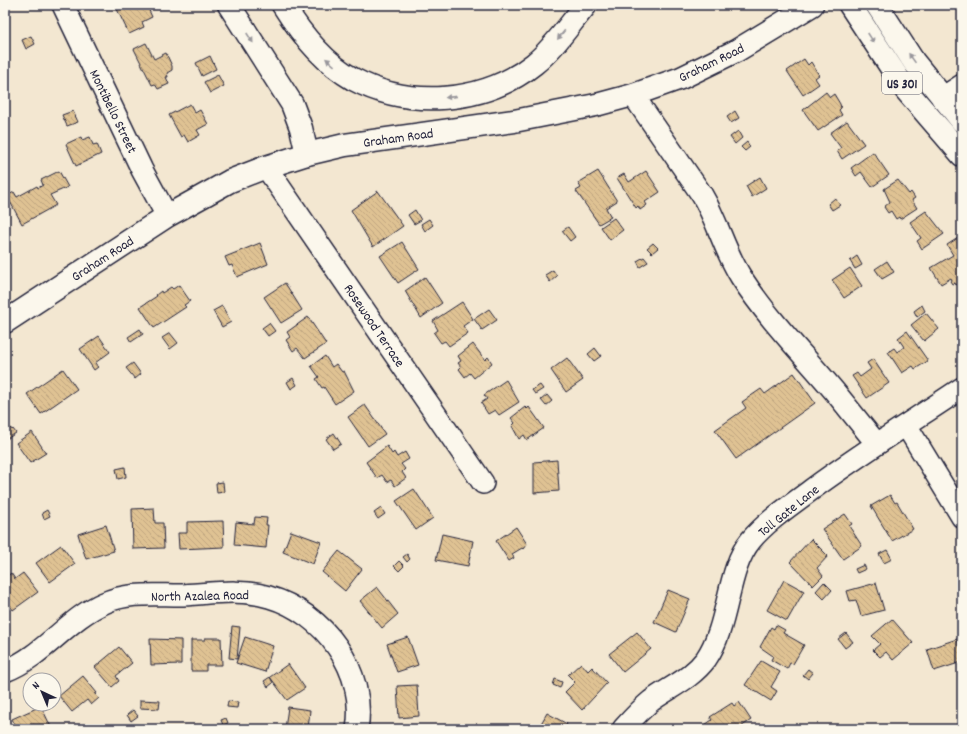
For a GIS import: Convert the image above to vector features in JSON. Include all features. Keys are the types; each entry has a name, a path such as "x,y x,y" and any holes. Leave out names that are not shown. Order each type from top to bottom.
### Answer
{"main road":[{"path":"229,5 292,104 301,128 307,154"},
{"path":"283,5 309,42 332,64 353,78 376,89 402,96 423,98 450,97 471,94 495,87 517,76 548,51 586,5"},
{"name":"Graham Road","path":"5,322 167,216 230,181 266,167 307,154 376,139 514,122 596,105 633,95 681,78 736,51 812,5"},
{"name":"US 301","path":"850,5 906,90 962,155"},
{"name":"US 301","path":"877,5 914,62 962,121"}],"street":[{"name":"Montibello Street","path":"63,5 142,170 167,216"},
{"path":"942,98 962,85"},
{"path":"633,95 711,209 726,252 741,277 772,320 835,392 877,444"},
{"name":"Rosewood Terrace","path":"266,167 483,483"},
{"name":"Toll Gate Lane","path":"623,729 634,716 652,701 692,675 706,659 716,640 726,611 740,560 749,542 760,530 838,470 962,388"},
{"path":"906,425 962,517"},
{"name":"North Azalea Road","path":"5,671 36,654 88,611 105,602 131,596 248,593 269,597 288,604 314,621 330,637 343,655 352,676 357,697 359,720 358,729"}],"building":[{"path":"115,5 142,5 143,8 147,6 152,17 142,22 144,27 129,34"},
{"path":"31,36 35,44 26,49 22,40"},
{"path":"146,43 154,59 166,53 172,66 172,70 167,73 168,77 166,77 169,84 158,89 155,84 152,85 134,49"},
{"path":"210,56 216,69 202,76 196,63"},
{"path":"804,59 808,65 811,62 819,75 815,78 819,84 803,95 787,71"},
{"path":"218,75 224,86 210,93 204,82"},
{"path":"826,92 830,97 834,94 840,104 841,108 839,110 842,115 818,131 803,110"},
{"path":"190,104 195,113 200,110 208,124 197,130 200,135 188,142 184,135 181,137 169,115"},
{"path":"73,111 78,122 67,126 62,115"},
{"path":"735,111 739,118 731,123 727,117"},
{"path":"847,121 864,144 842,159 837,151 841,148 830,133"},
{"path":"738,131 742,138 735,144 730,137"},
{"path":"81,137 82,140 90,137 93,145 97,144 101,154 76,166 66,144"},
{"path":"747,142 750,147 745,151 741,147"},
{"path":"873,152 889,175 872,187 861,172 856,176 851,168"},
{"path":"59,171 68,187 50,195 56,205 22,224 7,196 14,192 17,197 37,186 38,188 43,185 41,180"},
{"path":"598,171 617,201 606,208 611,217 599,224 576,191 581,188 578,183"},
{"path":"646,171 660,192 645,202 647,205 640,210 638,206 636,208 617,178 624,174 629,182"},
{"path":"760,177 766,188 752,197 746,186"},
{"path":"898,180 909,194 911,192 915,198 912,200 917,208 900,219 899,217 896,219 891,211 888,213 884,207 890,202 884,189"},
{"path":"378,191 403,226 373,247 351,210"},
{"path":"835,198 840,205 832,210 828,204"},
{"path":"415,210 421,220 414,224 408,215"},
{"path":"926,211 944,234 922,249 917,241 921,238 910,222"},
{"path":"614,218 623,230 610,240 601,227"},
{"path":"429,219 433,225 425,231 421,224"},
{"path":"568,227 575,237 570,241 562,231"},
{"path":"958,238 959,240 962,239 962,281 956,285 955,283 952,284 950,281 952,280 951,278 941,284 931,268 953,255 947,245"},
{"path":"402,242 419,269 398,283 380,256"},
{"path":"260,243 268,264 237,277 232,265 229,266 225,257"},
{"path":"653,243 658,248 652,253 647,248"},
{"path":"857,256 862,265 855,269 850,261"},
{"path":"644,257 648,262 640,267 637,261"},
{"path":"887,261 894,272 882,279 875,269"},
{"path":"850,268 862,286 844,298 832,280"},
{"path":"553,270 557,276 550,282 545,275"},
{"path":"425,277 442,303 421,318 405,291"},
{"path":"285,283 302,310 281,323 264,297"},
{"path":"179,285 190,301 184,305 186,307 154,328 140,307 157,296 156,295 161,291 162,293 171,287 173,289"},
{"path":"462,302 473,319 463,326 468,333 449,346 445,341 441,343 434,333 438,330 433,321"},
{"path":"922,305 925,311 917,317 914,311"},
{"path":"222,306 231,322 222,327 213,311"},
{"path":"489,309 497,320 482,330 474,319"},
{"path":"926,313 939,329 924,341 911,325"},
{"path":"308,317 326,344 305,358 297,348 293,351 286,340 290,337 287,332"},
{"path":"269,323 275,331 268,336 262,328"},
{"path":"140,329 143,334 131,342 128,337"},
{"path":"907,331 928,361 915,369 913,366 902,373 888,352 894,348 897,352 904,347 898,338"},
{"path":"170,333 178,343 170,349 162,338"},
{"path":"99,336 110,352 95,363 98,367 94,370 80,349"},
{"path":"473,344 485,360 488,357 492,363 474,378 470,373 465,377 459,369 461,367 458,363 461,361 458,356"},
{"path":"595,348 601,356 594,361 588,354"},
{"path":"325,356 332,367 336,364 342,372 344,371 354,391 335,404 324,387 322,388 316,379 319,377 311,366"},
{"path":"567,358 583,380 566,392 551,370"},
{"path":"873,359 889,383 867,398 852,376 857,373 860,377 871,369 867,363"},
{"path":"133,363 141,374 135,379 126,368"},
{"path":"63,369 77,389 41,414 27,394"},
{"path":"794,373 815,403 736,459 715,430 746,408 742,402 761,389 765,394"},
{"path":"293,378 297,385 291,389 287,382"},
{"path":"506,380 519,402 499,415 495,410 488,414 481,403 487,399 484,395"},
{"path":"540,385 543,389 535,394 532,390"},
{"path":"547,395 552,401 546,406 541,400"},
{"path":"365,405 385,434 368,446 348,417"},
{"path":"525,407 527,409 529,407 544,428 527,440 524,435 519,439 512,426 515,423 511,418"},
{"path":"5,421 16,433 5,440"},
{"path":"32,432 46,453 30,463 16,443"},
{"path":"334,433 341,444 333,449 326,439"},
{"path":"387,446 392,454 394,452 397,457 405,452 409,459 401,464 405,469 402,472 406,478 395,486 391,480 387,482 382,475 377,478 366,462"},
{"path":"557,460 559,491 534,493 534,462"},
{"path":"125,467 126,477 118,479 116,469"},
{"path":"223,482 224,492 217,493 216,483"},
{"path":"414,489 433,518 416,530 396,501"},
{"path":"890,495 895,503 897,502 913,529 892,541 871,506"},
{"path":"154,508 155,523 163,523 164,548 133,549 132,509"},
{"path":"381,508 385,514 378,519 374,513"},
{"path":"47,510 50,516 44,519 42,513"},
{"path":"845,514 852,524 849,526 862,546 843,559 822,529"},
{"path":"255,517 267,518 266,525 268,525 266,548 234,545 236,522 254,524"},
{"path":"223,521 224,547 179,549 178,533 187,533 187,522"},
{"path":"106,525 114,551 86,559 78,534"},
{"path":"516,527 527,544 523,549 522,548 512,554 514,558 509,561 496,541"},
{"path":"291,531 321,542 313,564 283,552"},
{"path":"442,534 473,541 468,566 436,560"},
{"path":"811,539 828,556 817,568 823,576 813,586 790,562"},
{"path":"61,545 75,564 50,582 36,563"},
{"path":"887,550 892,559 884,563 879,554"},
{"path":"339,551 362,569 345,591 322,572"},
{"path":"407,554 410,559 407,562 403,557"},
{"path":"399,561 404,566 399,571 394,566"},
{"path":"864,565 866,569 857,573 855,569"},
{"path":"11,573 15,579 23,573 38,592 13,610 5,599 5,578"},
{"path":"784,580 804,591 787,621 767,610"},
{"path":"824,582 832,590 824,599 816,591"},
{"path":"876,583 884,610 861,616 856,600 850,601 847,591"},
{"path":"377,587 398,614 382,628 360,601"},
{"path":"668,590 690,599 676,632 654,622"},
{"path":"892,619 913,643 893,660 886,652 880,657 873,650 880,644 872,636"},
{"path":"776,625 785,630 783,633 804,645 793,664 790,663 787,669 771,660 773,656 760,647 771,627 774,629"},
{"path":"232,626 240,627 237,659 229,658"},
{"path":"637,632 651,649 623,672 609,654"},
{"path":"846,633 853,642 845,648 838,639"},
{"path":"245,637 273,646 265,672 236,663"},
{"path":"408,637 418,665 397,672 387,644"},
{"path":"205,638 221,638 222,665 206,665 206,671 191,671 191,640 205,640"},
{"path":"150,639 181,640 181,664 151,665"},
{"path":"957,639 962,653 962,662 934,671 927,649"},
{"path":"119,647 132,663 116,676 119,681 112,687 95,667"},
{"path":"761,661 780,672 771,687 777,691 771,701 745,685"},
{"path":"581,663 588,671 592,667 607,683 582,710 565,692 575,682 568,675"},
{"path":"288,664 305,688 287,700 270,677"},
{"path":"808,669 813,673 808,679 803,675"},
{"path":"83,676 97,693 95,694 99,698 91,705 87,700 72,712 62,700 62,694"},
{"path":"270,677 273,683 268,687 264,681"},
{"path":"555,679 562,682 560,688 553,685"},
{"path":"417,685 419,716 399,718 397,686"},
{"path":"140,700 160,701 159,709 140,708"},
{"path":"228,701 238,702 237,708 227,707"},
{"path":"739,702 751,720 738,729 703,729 702,727 712,720 710,717 732,703 734,706"},
{"path":"288,707 310,710 308,729 285,729"},
{"path":"133,710 138,716 131,721 127,715"},
{"path":"28,712 44,712 51,727 47,729 17,729 12,719"},
{"path":"547,713 567,724 564,729 538,729"},
{"path":"226,718 228,723 223,725 221,720"}]}
